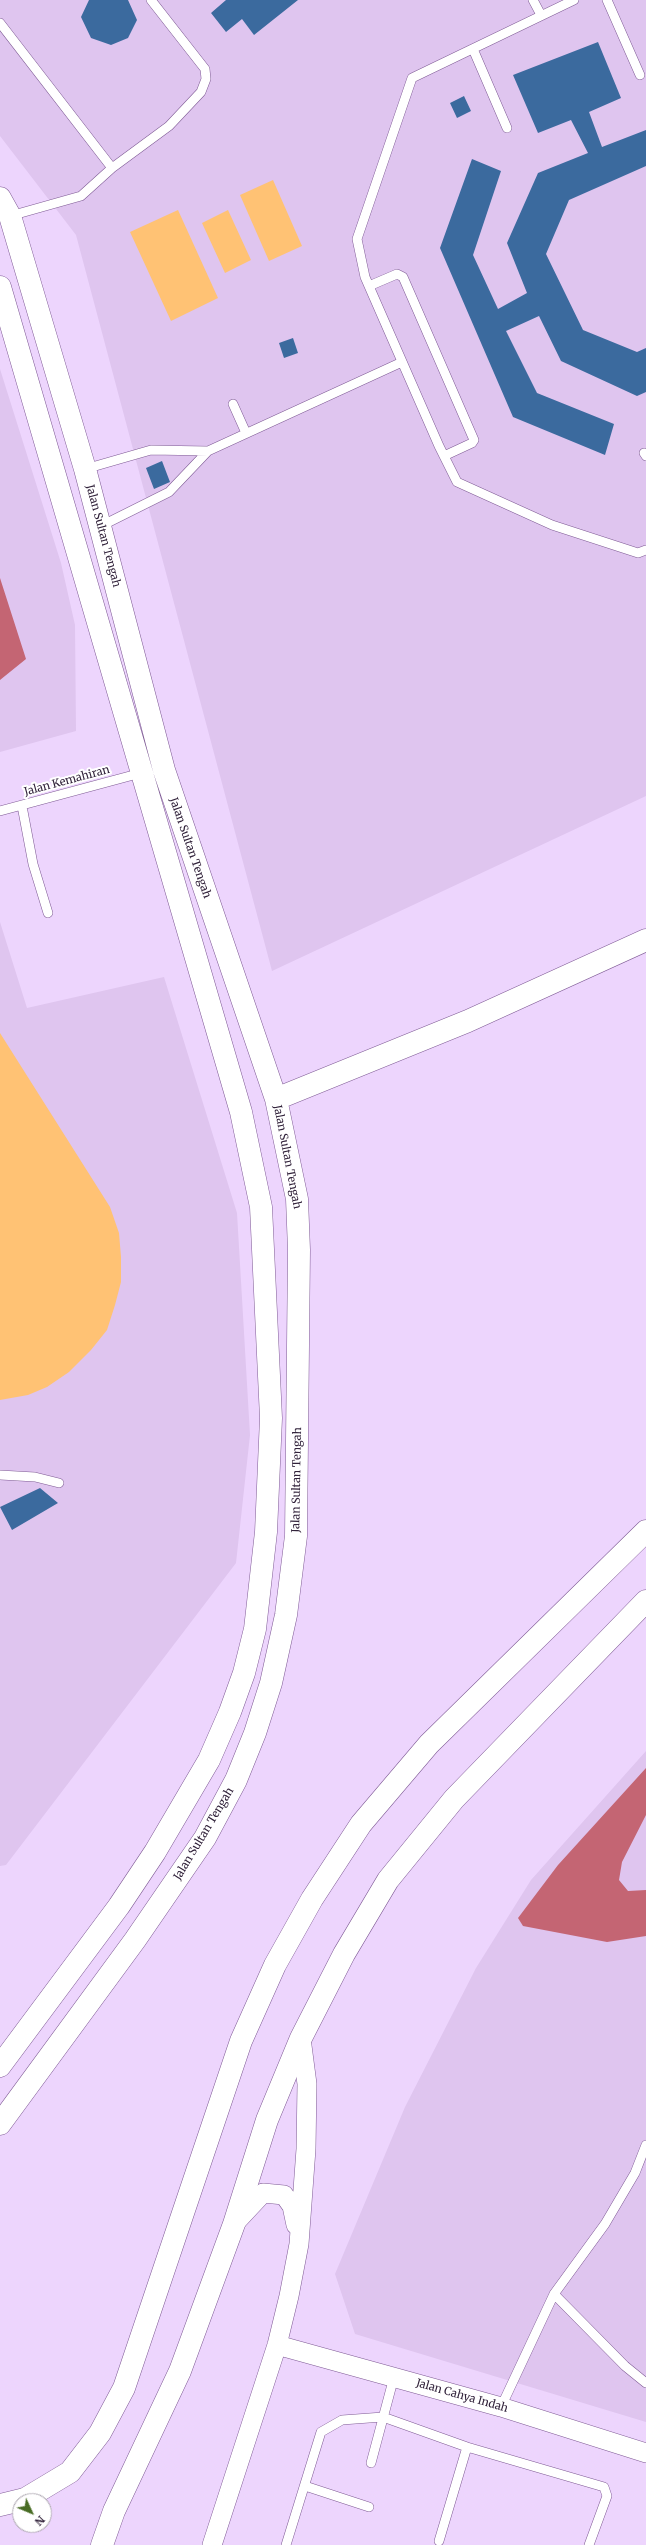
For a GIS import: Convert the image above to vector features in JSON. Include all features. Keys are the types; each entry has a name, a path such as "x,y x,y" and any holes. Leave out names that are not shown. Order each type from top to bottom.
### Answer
{"main road":[{"name":"Jalan Sultan Tengah","path":"0,2124 135,1940 204,1838 236,1780 255,1733 272,1683 292,1582 296,1536 299,1250 297,1199 276,1099 164,770 85,469 5,207"},
{"path":"0,287 241,1112 261,1207 271,1418 265,1540 254,1629 244,1674 209,1760 155,1852 119,1906 0,2066"},
{"path":"276,1099 468,1021 646,940"},
{"path":"0,2505 25,2499 70,2472 100,2433 120,2394 241,2041 275,1965 312,1899 361,1824 429,1744 646,1531"},
{"path":"102,2545 114,2511 180,2371 234,2224 267,2120 301,2038 344,1954 388,1880 454,1799 646,1601"}],"street":[{"path":"212,2545 277,2345 290,2296 299,2244 306,2142 307,2084 301,2038"},
{"path":"234,2224 263,2193 284,2195 292,2206 299,2244"},
{"name":"Jalan Cahya Indah","path":"277,2345 501,2407 646,2453"}],"lane":[{"path":"5,207 81,196 112,168 169,126 201,92 206,80 205,69 151,0"},
{"path":"533,0 541,15"},
{"path":"574,0 412,78 357,239 369,286 444,456 457,482 552,525 638,553 646,550"},
{"path":"607,0 640,75"},
{"path":"0,22 112,168"},
{"path":"473,49 507,128"},
{"path":"369,286 397,274 403,277 474,440 472,443 444,456"},
{"path":"101,526 169,492 208,451 402,362"},
{"path":"233,404 246,433"},
{"path":"85,469 152,450 208,451"},
{"name":"Jalan Kemahiran","path":"0,811 141,773"},
{"path":"22,806 33,864 48,913"},
{"path":"0,1475 35,1477 59,1483"},
{"path":"501,2407 554,2294 605,2224 635,2173 646,2145"},
{"path":"554,2294 625,2366 646,2383"},
{"path":"371,2463 394,2377"},
{"path":"286,2545 322,2432 342,2420 383,2417 466,2447 604,2487 607,2496 589,2545"},
{"path":"439,2541 466,2447"},
{"path":"305,2486 369,2507"}],"shaded area":[{"path":"0,0 646,0 646,796 272,971 76,235 0,136"},
{"path":"273,180 302,246 269,261 240,195"},
{"path":"178,210 218,298 171,321 130,232"},
{"path":"228,210 251,260 225,273 202,223"},
{"path":"0,369 61,563 75,625 76,731 0,752"},
{"path":"0,578 26,659 0,680"},
{"path":"0,922 27,1008 164,977 237,1213 250,1435 236,1563 6,1865 0,1866"},
{"path":"0,1033 110,1207 119,1233 121,1282 107,1330 91,1350 69,1372 47,1387 28,1395 0,1400"},
{"path":"646,1751 646,2422 355,2334 335,2274 405,2107 476,1968 531,1880"},
{"path":"646,1768 646,1815 622,1862 619,1880 628,1891 646,1890 646,1936 607,1942 523,1926 518,1918 558,1865"}],"building":[{"path":"89,0 128,0 137,20 128,38 111,45 91,38 81,17"},
{"path":"226,0 298,0 254,35 242,19 226,32 211,13"},
{"path":"598,42 621,98 589,112 602,147 646,130 646,166 569,200 546,254 583,330 637,352 646,348 646,392 637,396 561,361 539,316 506,331 537,393 614,424 605,455 513,417 440,248 472,159 501,171 473,255 498,309 527,293 507,243 538,173 588,153 571,120 538,133 513,75"},
{"path":"464,96 471,111 457,118 450,103"},
{"path":"293,338 298,353 284,358 279,343"},
{"path":"162,461 170,482 154,489 146,468"},
{"path":"40,1488 58,1503 12,1530 0,1507"}]}
